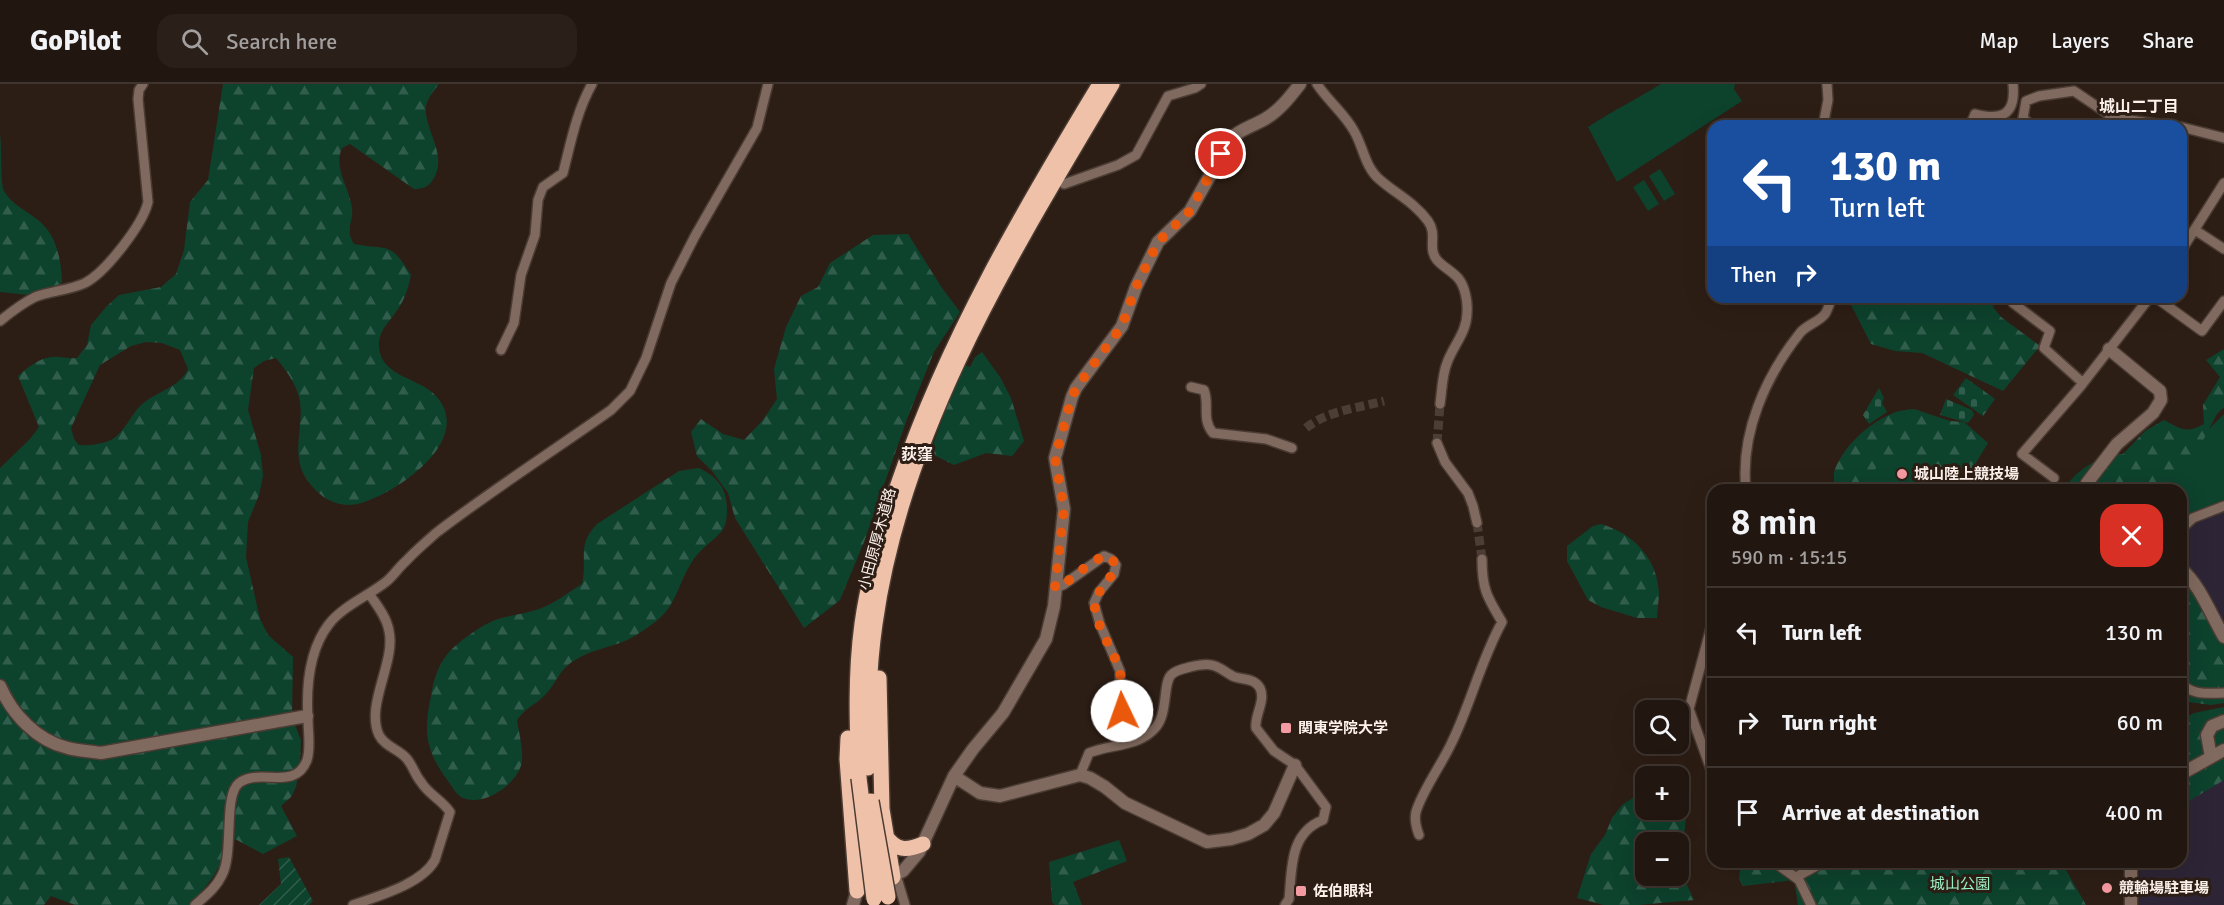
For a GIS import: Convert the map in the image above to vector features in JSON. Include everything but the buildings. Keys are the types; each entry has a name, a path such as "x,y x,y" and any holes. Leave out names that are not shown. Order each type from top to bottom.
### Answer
{"highway":[{"name":"小田原厚木道路","path":"864,777 870,669 877,611 897,523 933,420 961,355 1086,118 1100,84"},
{"name":"小田原厚木道路","path":"882,901 856,716 862,624 874,563 898,483 937,383 985,284 1086,118 1112,84"},
{"path":"895,876 885,835 880,762 879,676 897,523"},
{"path":"855,898 847,759 850,707 858,669"},
{"path":"885,835 899,849 911,849 923,844"}],"street":[{"path":"0,321 34,298 84,283 93,277 119,249 146,213 148,202 138,99 139,90 143,84"},
{"path":"501,350 514,323 521,275 534,235 538,200 543,187 563,173 572,129 592,84"},
{"path":"195,905 214,888 223,874 229,855 230,807 233,790 239,783 249,778 284,778 294,776 303,768 309,749 307,717 309,675 317,644 330,622 390,579 435,534 611,410 630,391 646,358 671,283 699,228 758,128 768,84"},
{"path":"1064,184 1118,165 1136,155 1168,96 1201,84"},
{"path":"855,898 909,867 923,844 954,776 1003,713 1046,639 1050,625 1064,509 1055,458 1076,388 1122,326 1136,287 1158,242 1190,211 1231,138 1237,132 1268,117 1300,84"},
{"path":"1317,84 1324,96 1354,130 1368,164 1378,178 1400,193 1426,219 1433,229 1433,252 1436,259 1458,277 1462,286 1466,298 1465,328 1446,364 1440,404"},
{"path":"1823,120 1828,100 1827,84"},
{"path":"1972,120 1975,114 1996,118 2009,111 2012,104 2013,84"},
{"path":"2025,120 2023,118 2026,101 2039,96 2074,91 2108,114 2129,120"},
{"path":"2187,129 2224,138"},
{"path":"2187,242 2223,187"},
{"path":"2195,230 2224,249"},
{"path":"2163,303 2202,331 2224,301"},
{"path":"1746,484 1745,464 1758,403 1791,344 1804,328 1825,314 1830,303"},
{"path":"2013,303 2050,331 2044,348 2083,383"},
{"path":"2054,478 2022,454 2083,383 2145,303"},
{"path":"2087,484 2117,444 2153,413 2161,400 2160,392 2109,350"},
{"path":"1191,387 1204,390 1207,398 1205,422 1213,433 1266,439 1292,448"},
{"path":"1437,443 1445,462 1468,493 1476,523"},
{"path":"2187,524 2193,518 2224,506"},
{"path":"1055,588 1064,585 1104,556 1116,565 1114,574 1099,592 1094,603 1100,624 1120,671 1120,694 1126,743"},
{"path":"1419,835 1415,826 1417,810 1454,739 1473,694 1480,668 1502,622 1485,593 1481,574 1482,559"},
{"path":"2187,574 2224,637"},
{"path":"353,905 393,890 431,868 450,812 444,803 421,784 405,756 387,745 379,735 376,709 390,632 370,595"},
{"path":"1707,642 1689,709 1707,758"},
{"path":"1080,775 1089,753 1143,738 1156,727 1166,705 1168,680 1171,675 1187,668 1212,665 1235,677 1252,681 1259,686 1261,698 1256,728 1274,751 1295,765 1326,807 1323,820 1308,830 1295,848 1292,857 1289,899 1286,905"},
{"path":"0,686 21,719 35,733 67,748 101,753 307,717"},
{"path":"2187,690 2195,693 2224,693"},
{"path":"2211,757 2207,735 2212,726 2224,721"},
{"path":"2187,771 2224,750"},
{"path":"954,776 980,794 1000,796 1080,775 1105,787 1125,803 1207,842 1248,834 1264,825 1274,813 1295,765"},
{"path":"1783,868 1802,884 1811,905"},
{"path":"1796,877 1813,868"},
{"path":"2130,868 2131,905"},
{"path":"895,876 905,905"}],"shaded area":[{"path":"2224,508 2224,630 2187,570 2187,526"},
{"path":"2224,760 2224,905 2139,905 2140,868 2187,868 2187,782"}],"green space":[{"path":"223,84 439,84 426,106 428,122 438,154 437,170 428,185 414,189 350,144 342,148 339,163 352,208 350,234 354,244 388,249 398,256 411,275 403,301 380,336 379,348 382,358 394,371 436,396 445,412 446,428 440,445 429,460 398,485 382,495 359,504 336,503 323,496 311,485 300,465 298,445 300,402 291,378 276,358 264,361 254,368 248,410 261,455 263,476 259,495 248,522 246,557 260,619 268,635 293,657 292,718 301,740 300,763 296,787 291,797 281,806 297,836 263,854 235,839 213,877 191,905 75,905 51,896 44,905 0,905 0,468 39,427 18,376 42,359 77,358 87,345 91,325 119,295 161,287 176,274 184,250 190,202 208,180","holes":["146,342 162,343 180,350 188,369 184,375 179,381 141,405 120,433 111,440 104,443 79,445 74,439 71,428 100,365 131,346"]},
{"path":"1661,84 1735,84 1734,89 1742,101 1713,120 1707,120 1707,124 1617,182 1588,127"},
{"path":"0,134 3,189 13,201 48,230 56,246 62,282 51,293 38,296 0,292"},
{"path":"1660,169 1675,194 1664,201 1649,176"},
{"path":"1644,180 1659,204 1648,211 1633,187"},
{"path":"908,234 960,312 934,352 907,419 864,542 840,600 804,628 735,518 728,493 712,471 697,456 691,432 701,419 723,434 744,440 763,420 777,399 774,369 786,327 801,296 818,287 830,263 873,235"},
{"path":"1850,303 1995,303 1993,307 2001,317 2040,346 2003,391 1922,353 1895,351 1871,344"},
{"path":"2224,349 2224,407 2217,414 2192,461 2163,484 2068,484 2089,465 2114,455 2123,454 2145,431 2164,420 2188,430 2204,424 2203,405 2220,377 2206,360"},
{"path":"982,352 1000,377 1011,398 1024,441 1012,456 986,453 954,465 930,453 960,370 964,365 970,367 975,357"},
{"path":"1966,378 1995,399 1983,416 1953,395"},
{"path":"1879,388 1884,398 1882,403 1887,412 1869,424 1863,415"},
{"path":"1946,399 1972,410 1974,415 1968,423 1940,415"},
{"path":"1914,409 1950,421 1964,422 1988,443 1969,474 1945,471 1897,455 1883,458 1865,484 1833,484 1839,460 1858,436 1882,418 1903,410"},
{"path":"2224,414 2224,503 2187,523 2187,484 2108,484 2208,430"},
{"path":"1909,443 1965,484 1855,484 1875,450"},
{"path":"699,468 717,480 723,490 727,503 726,522 721,532 693,559 667,610 655,622 633,637 587,654 566,667 548,692 517,720 522,761 515,777 508,785 491,796 472,800 461,797 435,760 428,741 427,721 432,689 444,658 458,644 484,625 500,618 545,607 582,584 585,546 597,524 679,471"},
{"path":"1601,524 1624,534 1642,549 1648,558 1654,569 1659,593 1657,618 1637,618 1601,607 1588,600 1567,561 1567,546 1593,526"},
{"path":"2187,582 2224,642 2224,703 2211,705 2187,702"},
{"path":"2224,707 2224,780 2187,802 2187,717 2194,713"},
{"path":"1635,797 1635,820 1686,820 1684,832 1635,832 1635,886 1687,886 1694,900 1638,905 1604,905 1577,898 1591,854 1605,835 1612,818 1622,805"},
{"path":"1119,840 1127,861 1073,882 1082,905 1055,905 1052,902 1049,862"},
{"path":"289,857 313,901 309,905 259,905 281,884 278,859"},
{"name":"城山公園","path":"1740,868 2067,868 2086,905 1798,905 1794,880 1743,886 1739,879"}],"tunnel":[{"path":"1306,428 1333,414 1384,401"},
{"path":"1437,443 1440,404"},
{"path":"1477,523 1482,559"}],"place":[{"name":"城山陸上競技場","path":"1902,474"},
{"name":"関東学院大学","path":"1286,728"},
{"name":"競輪場駐車場","path":"2107,888"},
{"name":"佐伯眼科","path":"1301,891"}],"district":[{"name":"城山二丁目","path":"2139,107"},
{"name":"荻窪","path":"917,455"}],"route":[{"path":"1122,711 1120,671 1100,624 1094,603 1095,598 1114,574 1116,565 1108,556 1100,557 1064,585 1055,588 1064,509 1064,498 1056,472 1055,458 1076,388 1122,326 1136,287 1158,242 1190,211 1221,154"}]}
